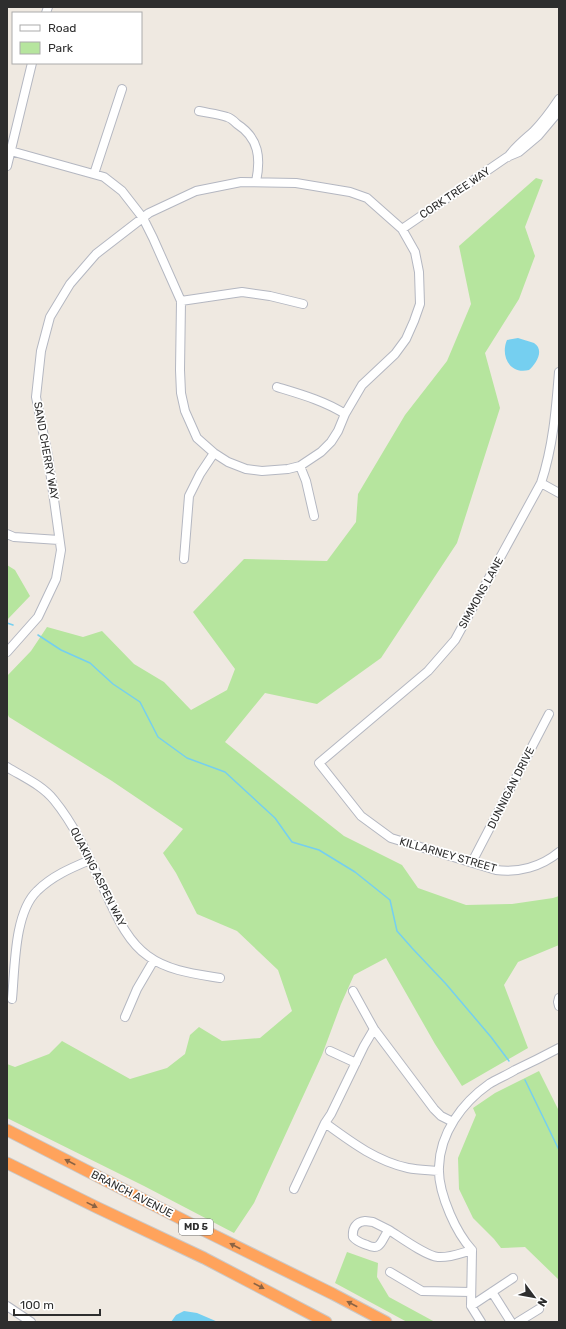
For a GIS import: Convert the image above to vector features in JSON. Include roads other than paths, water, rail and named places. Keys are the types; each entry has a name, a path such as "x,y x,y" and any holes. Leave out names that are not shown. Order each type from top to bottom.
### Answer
{"highway":[{"name":"BRANCH AVENUE","path":"7,1130 386,1322"},
{"name":"MD 5","path":"7,1163 96,1208 204,1258 326,1322"}],"street":[{"path":"7,166 9,150 32,64"},
{"path":"94,174 122,89"},
{"name":"CORK TREE WAY","path":"507,157 533,132 559,99"},
{"path":"199,111 228,117 242,127 252,138 257,148 259,167 256,182"},
{"name":"CORK TREE WAY","path":"402,229 507,157 519,152 538,136 559,111"},
{"path":"9,150 104,177 122,191 143,218 154,238 181,301 180,370 181,393 185,411 197,438 214,453 228,462 246,469 262,471 288,469 300,466 321,452 331,442 338,431 345,414 362,385 395,354 406,338 420,304 419,272 414,252 402,229"},
{"name":"SAND CHERRY WAY","path":"7,652 38,617 56,579 61,550 48,456 36,397 41,351 50,317 70,284 96,254 149,213 196,191 241,182 296,183 350,192 367,198 402,229"},
{"path":"181,301 242,292 270,296 304,304"},
{"name":"SIMMONS LANE","path":"319,763 428,671 455,640 541,483 548,462 553,437 559,372"},
{"path":"277,387 315,399 336,408 345,414"},
{"path":"184,559 189,496 200,474 214,453"},
{"path":"300,466 306,481 314,516"},
{"path":"541,483 559,493"},
{"path":"7,534 14,537 60,540"},
{"name":"DUNNIGAN DRIVE","path":"472,862 549,714"},
{"name":"KILLARNEY STREET","path":"319,763 361,816 392,838 496,870 508,871 533,867 559,852"},
{"name":"QUAKING ASPEN WAY","path":"7,767 41,788 54,799 71,824 118,919 136,945 146,955 172,968 220,978"},
{"path":"12,999 18,933 23,912 29,899 37,890 50,880 90,860"},
{"path":"125,1017 137,989 154,960"},
{"path":"353,991 374,1029 434,1109 441,1116 453,1122"},
{"path":"559,998 559,1006"},
{"path":"294,1189 324,1123 331,1114 374,1029"},
{"path":"481,1322 471,1306 472,1250 462,1238 447,1208 440,1181 440,1159 443,1146 453,1122 469,1101 490,1084 559,1048"},
{"path":"330,1051 356,1064"},
{"path":"324,1123 352,1144 382,1159 406,1168 439,1171"},
{"path":"389,1230 428,1254 437,1257 472,1250"},
{"path":"390,1272 422,1291 472,1292"},
{"path":"471,1306 513,1278"},
{"path":"492,1292 511,1322"},
{"path":"7,1306 32,1322"},
{"path":"518,1322 539,1309"}],"water":[{"path":"518,338 534,343 539,349 537,361 529,370 517,370 508,363 506,358 505,346 507,340"},
{"path":"184,1311 197,1313 218,1322 171,1322 176,1315"}],"waterway":[{"path":"7,623 13,625"},
{"path":"38,635 61,650 90,663 113,684 140,702 158,737 187,758 225,772 275,818 292,842 319,850 355,872 390,900 397,931 446,984 491,1037 509,1061"},
{"path":"525,1080 559,1150"}]}
